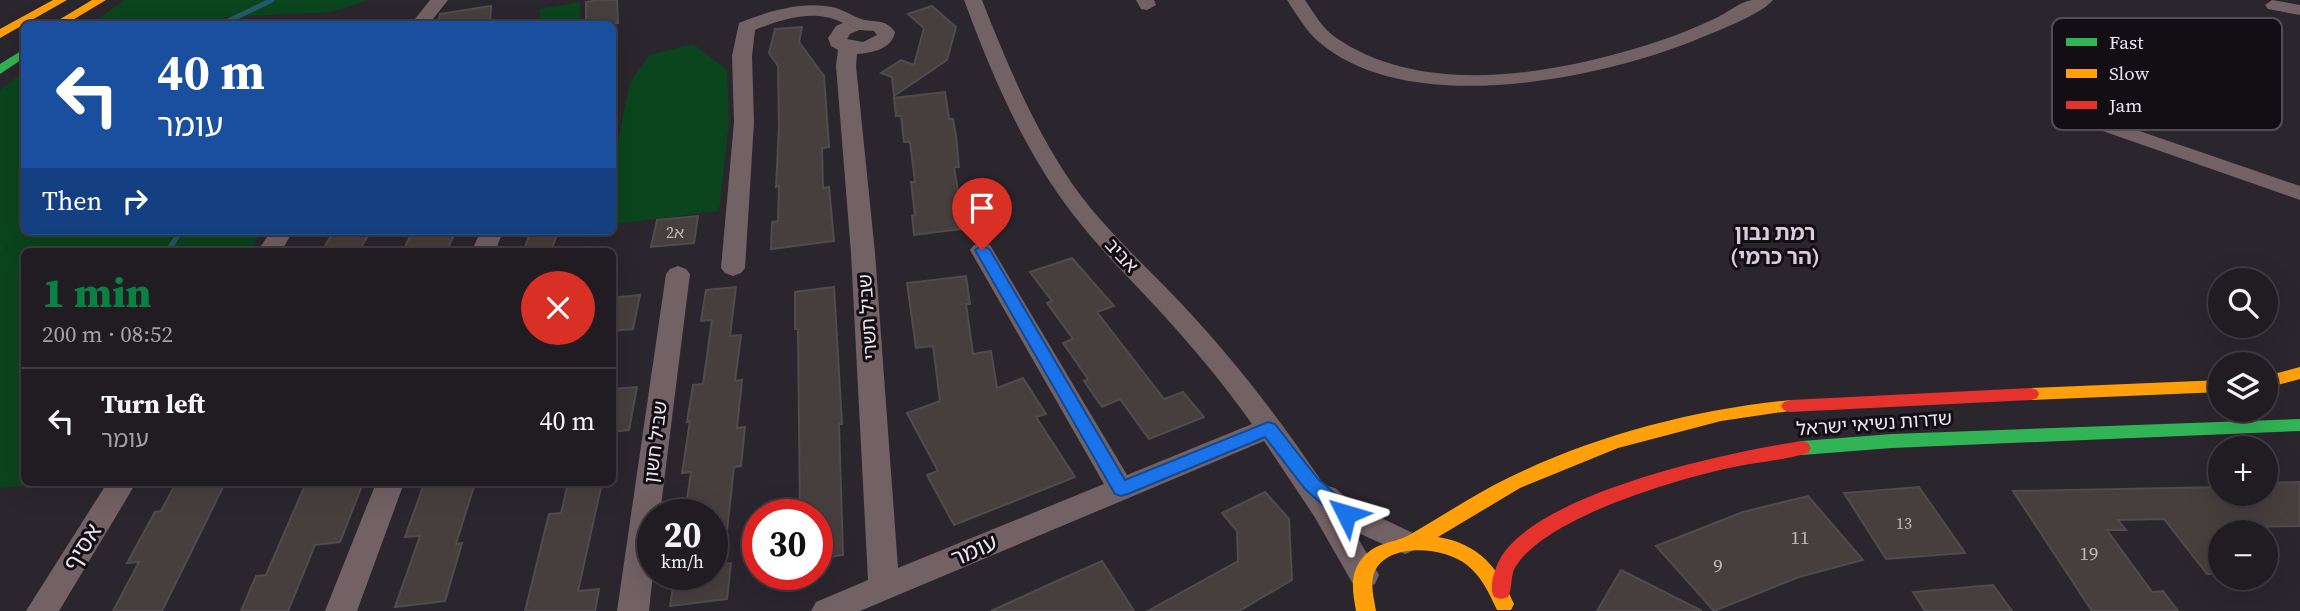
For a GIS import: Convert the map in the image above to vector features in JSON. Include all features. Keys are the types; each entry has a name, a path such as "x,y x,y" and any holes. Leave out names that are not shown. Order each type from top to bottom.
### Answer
{"street":[{"path":"23,21 61,0"},
{"path":"63,21 101,0"},
{"path":"70,21 101,0"},
{"path":"422,21 439,0"},
{"name":"אביב","path":"973,0 1023,118 1065,189 1083,213 1184,323 1311,484 1362,579"},
{"path":"1296,0 1315,29 1348,54 1419,76 1474,80 1543,74 1650,51 1714,28 1764,0"},
{"path":"2274,5 2300,10"},
{"name":"שביל תשרי","path":"733,268 744,122 742,56 746,27 774,15 825,9 846,15 853,36 846,65 863,253 884,588"},
{"path":"0,34 21,22"},
{"path":"0,60 21,47"},
{"path":"0,70 21,55"},
{"path":"2119,130 2300,193"},
{"path":"982,250 1121,489"},
{"name":"שביל חשון","path":"633,611 678,274"},
{"path":"2278,379 2300,373"},
{"name":"שדרות נשיאי ישראל","path":"1362,579 1374,558 1388,548 1411,541 1514,483 1641,434 1762,408 1898,399 2208,387"},
{"name":"שדרות נשיאי ישראל","path":"1501,591 1507,562 1521,547 1559,522 1630,489 1678,473 1790,449 1912,440 2300,425"},
{"name":"עומר","path":"827,611 1268,428"},
{"name":"אביב","path":"1311,484 1346,514 1411,541"},
{"name":"אסיף","path":"42,611 120,486"},
{"path":"341,611 389,486"},
{"path":"1411,541 1437,542 1458,548 1477,559 1491,574 1501,591 1504,611"},
{"path":"1347,601 1362,579"},
{"path":"1362,579 1361,599 1366,611"}],"green space":[{"path":"125,0 369,0 331,12 227,17 218,21 95,21"},
{"path":"580,2 580,21 539,21 540,9"},
{"path":"693,44 727,70 729,121 719,211 616,224 616,150 630,82 650,55"},
{"path":"21,74 21,235 259,235 251,248 21,248 21,486 26,486 0,488 0,90"}],"building":[{"path":"617,0 618,23 586,21 586,2"},
{"path":"491,6 490,21 439,21 440,14"},
{"path":"932,6 956,27 947,60 894,96 892,77 881,73 901,60 914,65 924,28 908,14"},
{"path":"802,27 799,42 824,76 829,147 822,148 823,188 829,187 834,241 771,249 772,222 778,221 779,186 776,187 779,126 778,66 769,53 775,29"},
{"path":"945,92 949,119 953,119 956,136 959,167 954,167 961,209 975,208 978,227 914,235 912,216 915,215 911,182 915,182 910,142 904,142 901,116 896,116 894,98"},
{"path":"698,216 694,243 651,247 657,220"},
{"path":"332,235 369,235 361,248 323,248"},
{"path":"411,235 454,235 448,248 404,248"},
{"path":"529,235 557,235 552,248 525,248"},
{"path":"1072,258 1114,306 1097,312 1164,399 1183,392 1204,417 1149,439 1120,399 1102,407 1084,381 1088,379 1063,343 1073,339 1047,303 1052,301 1030,272"},
{"path":"966,276 970,304 966,304 973,354 991,351 997,388 1023,378 1046,414 1036,417 1075,477 954,525 927,475 938,471 907,413 940,401 933,346 916,348 907,283"},
{"path":"736,287 730,336 741,335 735,381 742,380 737,428 745,427 741,466 734,467 728,522 728,499 687,499 691,472 682,473 693,385 703,384 712,320 701,321 706,290"},
{"path":"834,287 842,424 839,424 843,555 833,557 833,499 800,499 798,329 795,329 795,292"},
{"path":"640,295 633,329 616,331 616,298"},
{"path":"637,387 629,430 616,432 616,389"},
{"path":"2300,482 2300,526 2278,526 2278,520 2208,520 2208,574 2164,519 2118,520 2126,530 2107,530 2152,592 2163,591 2178,611 2092,611 2013,491 2208,487 2208,506 2278,506 2278,483"},
{"path":"174,486 224,486 162,611 113,611 139,562 127,563 155,512 161,511"},
{"path":"305,486 362,486 340,542 315,545 288,611 241,611 256,576 266,575"},
{"path":"423,486 474,486 456,544 462,543 445,601 395,607 420,536 405,537"},
{"path":"567,486 601,486 578,591 599,589 595,611 525,611 549,514 561,513"},
{"path":"1919,487 1965,553 1886,559 1844,493"},
{"path":"1265,492 1289,519 1292,580 1239,611 1148,611 1238,561 1237,531 1222,513"},
{"path":"1808,496 1863,560 1799,577 1714,611 1656,546 1743,512"},
{"path":"1102,561 1134,611 991,611 1059,580"},
{"path":"728,563 731,563 728,590"},
{"path":"1621,570 1702,611 1597,611"},
{"path":"1993,585 2012,611 1925,611 1913,592"},
{"path":"672,590 728,590 727,599 670,606"}],"waterway":[{"path":"228,21 272,0"},
{"path":"170,248 178,235"}],"traffic: fast":[{"path":"0,70 21,55"},
{"path":"1802,448 1892,441 2300,425"}],"traffic: slow":[{"path":"23,21 61,0"},
{"path":"63,21 100,0"},
{"path":"0,34 21,22"},
{"path":"2278,379 2300,373"},
{"path":"2031,394 2208,387"},
{"path":"1417,540 1514,483 1578,455 1685,423 1757,409 1790,406"},
{"path":"1366,611 1362,584 1366,568 1376,556 1389,548 1423,543 1457,549 1470,556 1491,577 1504,604"}],"traffic: jam":[{"path":"1790,406 2031,394"},
{"path":"1501,591 1509,560 1532,537 1565,517 1603,499 1688,471 1731,460 1802,448"}],"district":[{"name":"רמת נבון (הר כרמי)","path":"1775,245"}],"route":[{"path":"982,250 1121,489 1268,428 1311,484 1346,514"}]}
